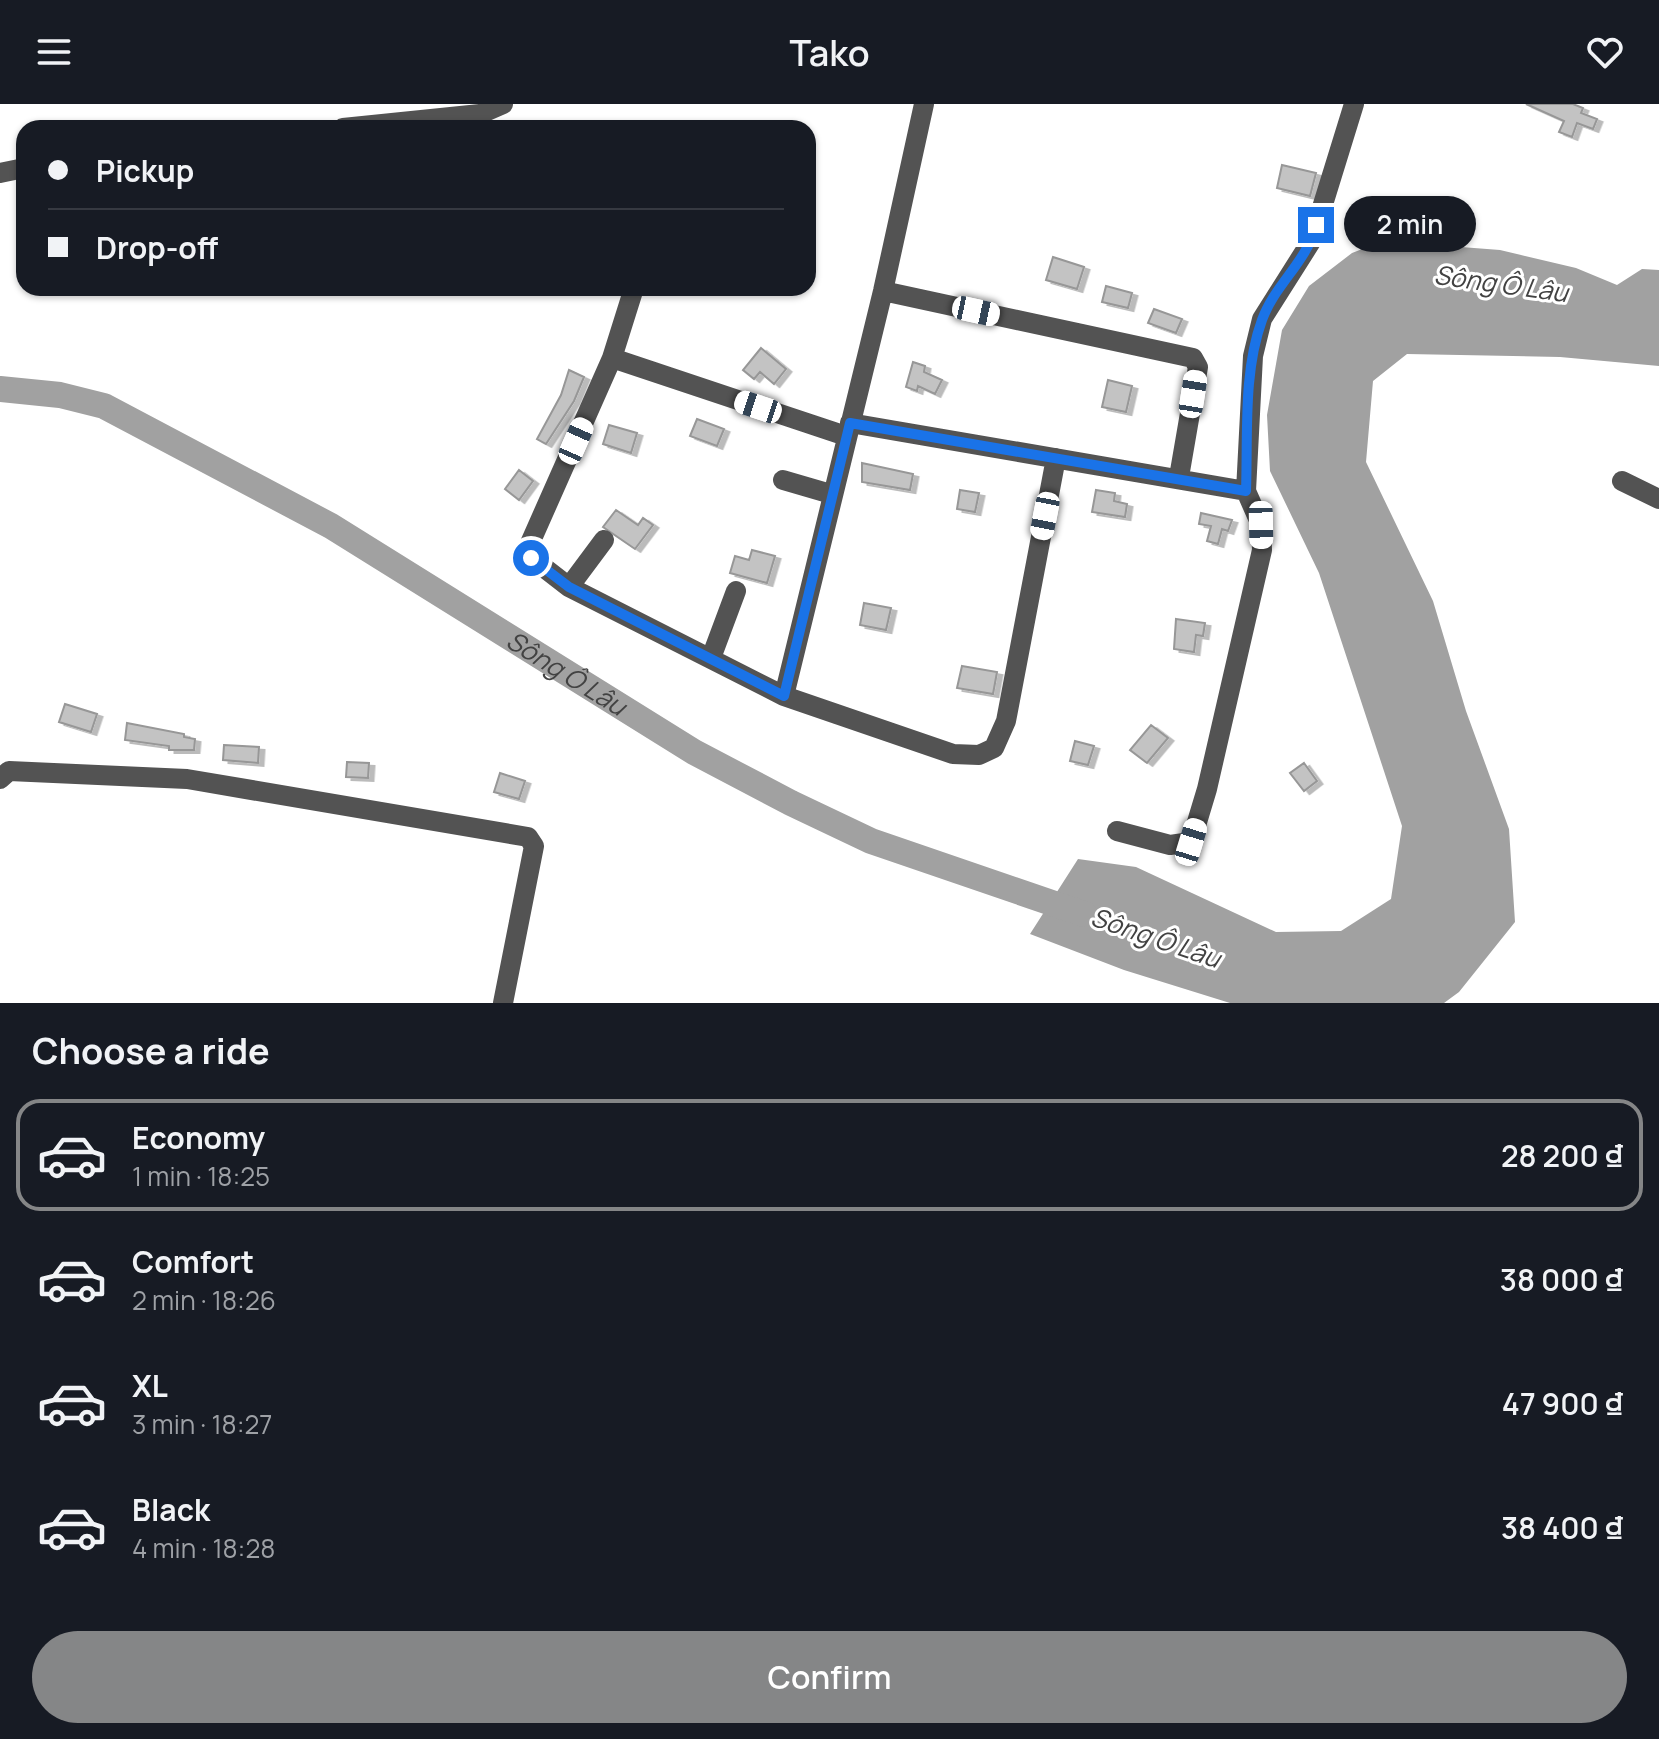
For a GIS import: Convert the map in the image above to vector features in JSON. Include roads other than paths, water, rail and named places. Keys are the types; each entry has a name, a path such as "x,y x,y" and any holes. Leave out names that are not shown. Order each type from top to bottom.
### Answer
{"street":[{"path":"421,120 480,114 503,104"},
{"path":"784,696 883,291 924,104"},
{"path":"1117,831 1170,845 1191,842 1207,789 1262,550 1261,525 1246,491 1250,387 1262,319 1312,240 1354,104"},
{"path":"883,291 1193,358 1198,367 1179,477"},
{"path":"631,296 612,358 527,550 531,558 569,587 784,696 953,754 979,755 994,748 1006,721 1056,458"},
{"path":"612,358 848,430 1056,458 1246,491"},
{"path":"783,480 831,494"},
{"path":"1622,481 1659,499"},
{"path":"569,587 604,540"},
{"path":"711,658 736,591"},
{"path":"1,774 87,773 187,779 528,837 534,846 503,1003"}],"water":[{"path":"1383,241 1500,250 1576,268 1617,285 1642,269 1659,270 1659,366 1560,357 1407,354 1373,381 1366,462 1433,601 1466,711 1509,829 1515,922 1459,992 1444,1003 1230,1003 1124,970 1030,934 1078,859 1136,867 1276,932 1341,931 1391,899 1402,826 1319,573 1270,471 1267,415 1282,330 1309,286 1352,253"}],"waterway":[{"name":"Sông Ô Lâu","path":"0,389 60,395 104,406 331,526 694,752 791,803 871,841 1084,914"}]}
